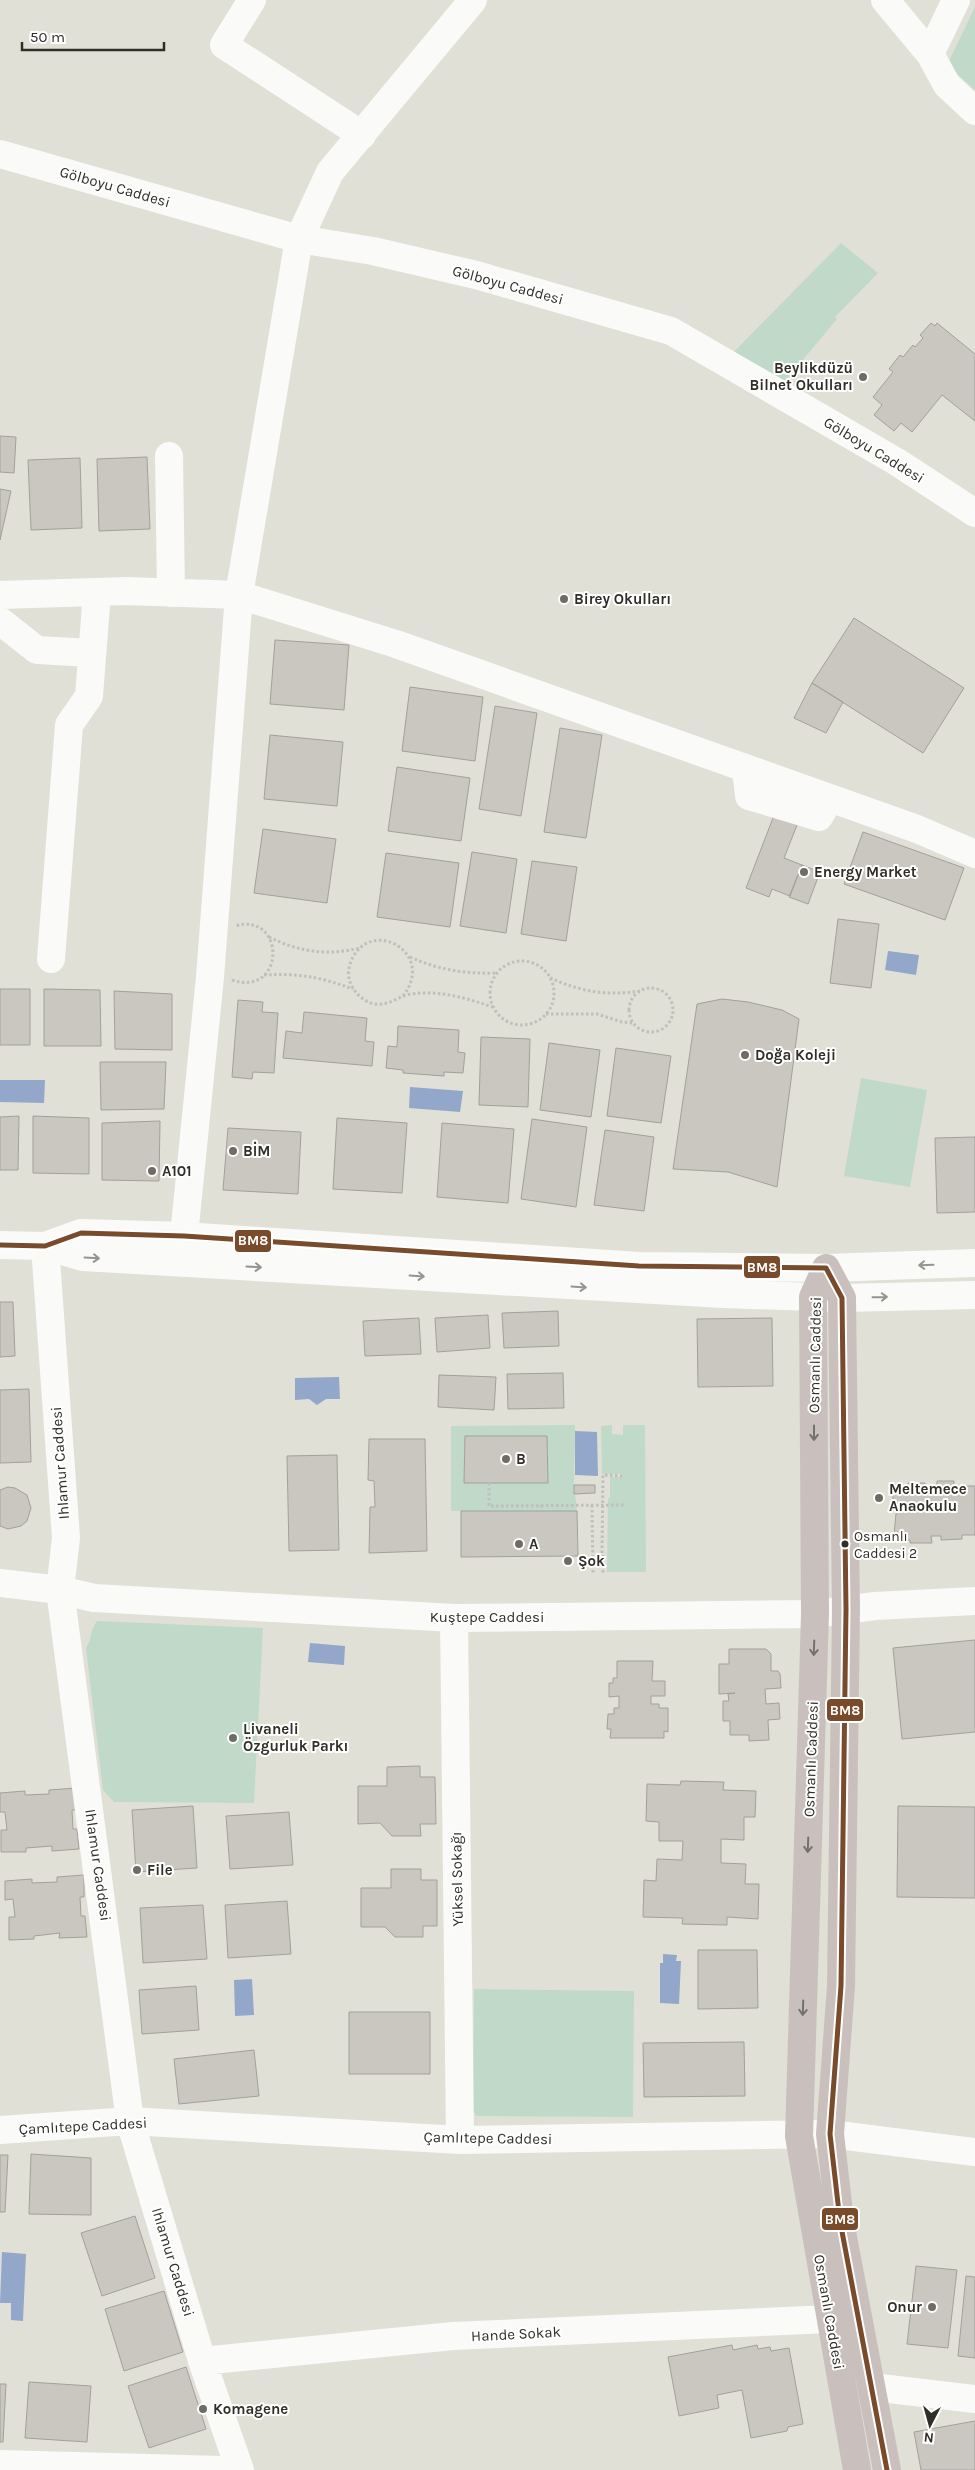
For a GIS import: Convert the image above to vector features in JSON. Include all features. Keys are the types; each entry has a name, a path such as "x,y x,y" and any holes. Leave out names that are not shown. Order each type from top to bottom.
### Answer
{"main road":[{"name":"Osmanlı Caddesi","path":"826,1268 813,1297 815,1614 799,2136 857,2470"},
{"name":"Osmanlı Caddesi","path":"826,1268 842,1298 846,1609 841,1986 830,2134 840,2221 887,2470"}],"street":[{"path":"252,0 224,45 362,135"},
{"path":"184,1263 184,1236 210,976 239,595 300,239 330,172 472,0"},
{"path":"885,0 930,54 947,85 975,111"},
{"path":"930,54 956,0"},
{"name":"Gölboyu Caddesi","path":"0,154 300,239 373,251 476,275 671,331 897,462 975,513"},
{"path":"169,456 172,593"},
{"path":"0,595 97,592 239,595 396,644 917,829 975,854"},
{"path":"51,959 69,725 89,696 97,592"},
{"path":"0,622 37,650 92,653"},
{"path":"45,1246 82,1233 184,1236 639,1266 826,1268 975,1263"},
{"path":"0,1245 45,1246 83,1257 648,1291 842,1298 975,1295"},
{"name":"Ihlamur Caddesi","path":"45,1246 66,1538 60,1590 105,1917 130,2121 202,2361 240,2470"},
{"name":"Kuştepe Caddesi","path":"0,1583 60,1590 94,1598 454,1618 815,1614 846,1609 975,1601"},
{"name":"Yüksel Sokağı","path":"454,1618 460,2140"},
{"name":"Çamlıtepe Caddesi","path":"0,2130 130,2121 460,2140 830,2134 975,2152"},
{"name":"Hande Sokak","path":"202,2361 452,2336 830,2319"},
{"path":"872,2387 975,2399"},
{"path":"0,2464 222,2470"}],"path":[{"path":"214,927 231,928 243,924 262,930 273,945 274,955 272,964 263,976"},
{"path":"268,936 289,946 319,953 360,948"},
{"path":"403,996 410,988 413,978 413,967 403,949 383,940 373,941 360,948 355,953 349,967 350,983 363,1000 373,1004 384,1005 403,996 445,993 493,1007"},
{"path":"409,957 443,970 464,973 497,973"},
{"path":"526,961 540,967 550,978 554,988 554,999 546,1014 535,1023 514,1024 504,1020 493,1007 490,992 492,982 497,973 515,962 526,961"},
{"path":"210,976 251,982 263,976 300,974 319,977 354,989"},
{"path":"550,978 581,990 596,993 648,989 662,992 671,1002 672,1016 665,1027 652,1032 638,1028 633,1023 630,1016 631,1002 641,991"},
{"path":"546,1014 597,1014 622,1022 633,1023"},
{"path":"603,1574 603,1476 623,1476"},
{"path":"489,1483 489,1506 626,1505"},
{"path":"541,1505 542,1510"},
{"path":"592,1505 593,1574"}],"green space":[{"path":"975,7 975,90 947,65"},
{"path":"841,243 878,273 835,317 837,319 776,392 724,362"},
{"path":"861,1078 927,1090 910,1187 844,1176"},
{"path":"575,1425 574,1485 577,1511 451,1511 451,1426","holes":["465,1436 547,1436 548,1483 465,1483"]},
{"path":"612,1425 612,1434 623,1435 623,1425 645,1425 646,1572 607,1572 610,1477 623,1477 623,1474 602,1474 601,1426"},
{"path":"97,1621 263,1628 254,1803 114,1802 103,1790 86,1648"},
{"path":"474,1989 634,1991 633,2117 476,2116 473,2110"}],"water":[{"path":"888,951 919,955 916,975 885,970"},
{"path":"0,1080 45,1080 44,1103 0,1102"},
{"path":"410,1087 463,1091 460,1112 409,1108"},
{"path":"339,1377 340,1399 326,1399 317,1405 309,1399 295,1400 295,1378"},
{"path":"575,1431 597,1432 598,1476 575,1475"},
{"path":"310,1643 345,1646 344,1665 308,1662"},
{"path":"663,1954 677,1955 676,1961 681,1961 679,2004 660,2003 660,1963 663,1963"},
{"path":"252,1979 254,2015 235,2016 234,1980"},
{"path":"2,2252 26,2254 23,2321 11,2320 11,2303 0,2303"}],"building":[{"path":"931,323 935,326 937,323 975,354 975,421 942,395 912,432 901,423 894,431 874,415 882,405 873,397 893,372 889,369 900,355 903,357 913,345 915,347 923,338 920,335"},
{"path":"0,436 16,437 14,473 0,472"},
{"path":"147,457 150,529 99,531 97,459"},
{"path":"80,458 82,528 31,530 28,460"},
{"path":"0,489 11,491 0,540"},
{"path":"854,618 964,688 923,753 812,683"},
{"path":"275,640 349,645 344,710 270,704"},
{"path":"812,683 843,702 826,733 794,718"},
{"path":"410,687 483,697 475,761 402,751"},
{"path":"495,706 537,713 521,816 479,809"},
{"path":"560,728 602,735 586,838 544,832"},
{"path":"270,735 343,742 337,806 264,799"},
{"path":"397,767 470,778 461,841 388,831"},
{"path":"778,805 801,815 784,858 802,865 790,896 772,889 769,897 746,888"},
{"path":"263,829 336,839 327,903 254,893"},
{"path":"863,832 964,868 945,920 844,884"},
{"path":"472,852 517,859 506,933 460,926"},
{"path":"386,853 459,863 450,927 377,917"},
{"path":"532,861 577,867 566,941 521,934"},
{"path":"802,865 820,872 808,904 789,897"},
{"path":"838,919 879,924 871,988 830,983"},
{"path":"0,989 30,989 30,1045 0,1045"},
{"path":"44,989 100,990 101,1046 44,1046"},
{"path":"114,991 172,994 172,1050 115,1049"},
{"name":"Doğa Koleji","path":"722,999 748,1002 782,1010 799,1019 777,1187 728,1172 673,1169 697,1004"},
{"path":"238,1000 263,1002 262,1012 278,1013 274,1073 253,1072 252,1079 232,1077"},
{"path":"304,1012 367,1018 365,1041 374,1042 372,1066 283,1058 286,1031 302,1033"},
{"path":"398,1026 459,1030 458,1052 465,1053 463,1073 444,1072 444,1076 403,1073 403,1070 386,1068 388,1046 397,1047"},
{"path":"481,1037 530,1039 528,1107 479,1105"},
{"path":"549,1043 600,1050 591,1117 540,1110"},
{"path":"616,1048 671,1056 661,1123 607,1116"},
{"path":"100,1062 166,1062 164,1109 101,1110"},
{"path":"19,1116 18,1170 0,1170 0,1117"},
{"path":"33,1116 89,1118 89,1174 33,1173"},
{"path":"337,1118 407,1123 402,1193 333,1189"},
{"path":"532,1119 587,1127 576,1207 521,1199"},
{"path":"160,1121 159,1181 102,1180 102,1123"},
{"path":"442,1123 514,1129 508,1203 437,1197"},
{"path":"228,1128 301,1132 298,1194 223,1190"},
{"path":"605,1130 654,1137 644,1211 594,1205"},
{"path":"975,1137 975,1212 937,1213 935,1138"},
{"path":"0,1302 13,1302 15,1356 0,1357"},
{"path":"558,1311 559,1346 504,1348 502,1313"},
{"path":"488,1315 490,1348 437,1352 435,1318"},
{"path":"419,1318 421,1354 365,1356 363,1321"},
{"path":"772,1318 773,1386 698,1387 697,1319"},
{"path":"563,1373 564,1408 508,1409 507,1374"},
{"path":"439,1375 496,1377 494,1410 438,1407"},
{"path":"29,1389 31,1462 0,1463 0,1390"},
{"name":"B","path":"465,1436 547,1436 548,1483 464,1483"},
{"path":"369,1439 425,1439 427,1551 369,1553 370,1507 375,1507 374,1481 368,1480"},
{"path":"337,1455 339,1550 289,1551 287,1456"},
{"path":"937,1481 954,1481 954,1486 975,1486 975,1535 962,1535 962,1539 941,1540 941,1536 931,1536 932,1543 910,1543 910,1540 903,1540 903,1536 894,1535 897,1503 893,1503 893,1493 902,1493 902,1487 908,1487 908,1483 925,1483 925,1486 937,1487"},
{"path":"574,1485 595,1485 595,1493 574,1494"},
{"path":"8,1487 15,1488 27,1495 31,1508 27,1521 21,1526 8,1529 0,1526 0,1490"},
{"name":"A","path":"461,1511 577,1511 578,1556 461,1557"},
{"path":"975,1640 975,1732 902,1739 893,1648"},
{"path":"729,1649 766,1649 771,1654 771,1671 778,1671 780,1674 781,1688 765,1689 766,1704 779,1703 780,1719 768,1720 769,1740 749,1741 749,1735 730,1735 730,1721 723,1721 723,1701 729,1701 728,1694 735,1693 719,1694 719,1664 729,1664"},
{"path":"617,1661 653,1661 652,1681 665,1681 665,1696 651,1696 651,1704 659,1704 659,1708 668,1708 668,1732 664,1731 664,1738 610,1738 611,1729 607,1729 608,1714 614,1714 614,1708 619,1708 619,1696 609,1697 609,1683 613,1683 613,1678 617,1678"},
{"path":"420,1766 420,1777 435,1777 436,1824 420,1824 421,1836 392,1836 380,1823 358,1824 358,1786 387,1786 387,1767"},
{"path":"681,1781 724,1782 723,1790 756,1791 755,1817 744,1817 744,1840 721,1839 721,1863 746,1864 745,1884 759,1884 758,1919 727,1917 727,1925 682,1924 683,1918 643,1917 644,1880 656,1881 657,1859 682,1860 683,1841 659,1841 659,1822 646,1821 647,1784 680,1785"},
{"path":"76,1788 76,1810 72,1810 73,1829 77,1829 79,1849 52,1851 52,1846 26,1848 26,1852 1,1852 1,1830 7,1830 5,1812 0,1812 0,1793 25,1791 25,1795 49,1794 49,1790"},
{"path":"193,1806 197,1868 136,1872 132,1810"},
{"path":"898,1806 975,1807 975,1898 897,1897"},
{"path":"289,1812 293,1865 230,1869 226,1816"},
{"path":"391,1869 421,1869 421,1880 437,1880 437,1926 423,1926 423,1937 395,1937 385,1927 361,1927 361,1888 391,1888"},
{"path":"84,1875 84,1897 80,1897 81,1916 85,1916 87,1937 59,1938 60,1933 34,1936 34,1939 9,1940 9,1917 15,1917 13,1899 5,1900 5,1881 32,1879 32,1883 57,1882 57,1877"},
{"path":"287,1901 291,1954 228,1958 225,1905"},
{"path":"203,1905 207,1959 143,1963 140,1908"},
{"path":"698,1950 757,1950 758,2008 698,2009"},
{"path":"196,1986 199,2030 142,2034 139,1990"},
{"path":"349,2012 430,2012 430,2074 349,2074"},
{"path":"744,2042 745,2096 644,2097 643,2043"},
{"path":"254,2050 259,2096 179,2104 174,2059"},
{"path":"31,2154 91,2158 91,2215 29,2214"},
{"path":"0,2155 8,2155 5,2212 0,2212"},
{"path":"135,2216 155,2278 102,2296 81,2233"},
{"name":"Onur","path":"916,2266 957,2270 948,2348 907,2344"},
{"path":"966,2276 975,2277 975,2358 958,2356"},
{"path":"164,2291 183,2352 124,2371 105,2309"},
{"path":"732,2345 733,2350 757,2345 758,2349 770,2347 771,2351 789,2348 803,2424 788,2427 787,2431 751,2438 742,2390 717,2395 719,2408 679,2416 668,2357"},
{"path":"186,2367 206,2429 149,2448 128,2386"},
{"path":"29,2382 91,2386 87,2442 25,2438"},
{"path":"0,2384 6,2384 3,2442 0,2442"},
{"path":"975,2421 975,2470 921,2470 914,2432"}],"transit line":[{"name":"BM8","path":"0,1245 45,1246 81,1233 184,1236 639,1266 826,1268 842,1298 846,1609 841,1986 830,2134 840,2221 887,2470"}],"place":[{"name":"Beylikdüzü Bilnet Okulları","path":"863,377"},
{"name":"Birey Okulları","path":"564,599"},
{"name":"Energy Market","path":"804,872"},
{"name":"Doğa Koleji","path":"745,1055"},
{"name":"BİM","path":"233,1151"},
{"name":"A101","path":"152,1171"},
{"name":"B","path":"506,1459"},
{"name":"Meltemece Anaokulu","path":"879,1498"},
{"name":"A","path":"519,1544"},
{"name":"Osmanlı Caddesi 2","path":"845,1544"},
{"name":"Şok","path":"568,1561"},
{"name":"Livaneli Özgurluk Parkı","path":"233,1738"},
{"name":"File","path":"137,1870"},
{"name":"Onur","path":"932,2307"},
{"name":"Komagene","path":"203,2409"}]}
